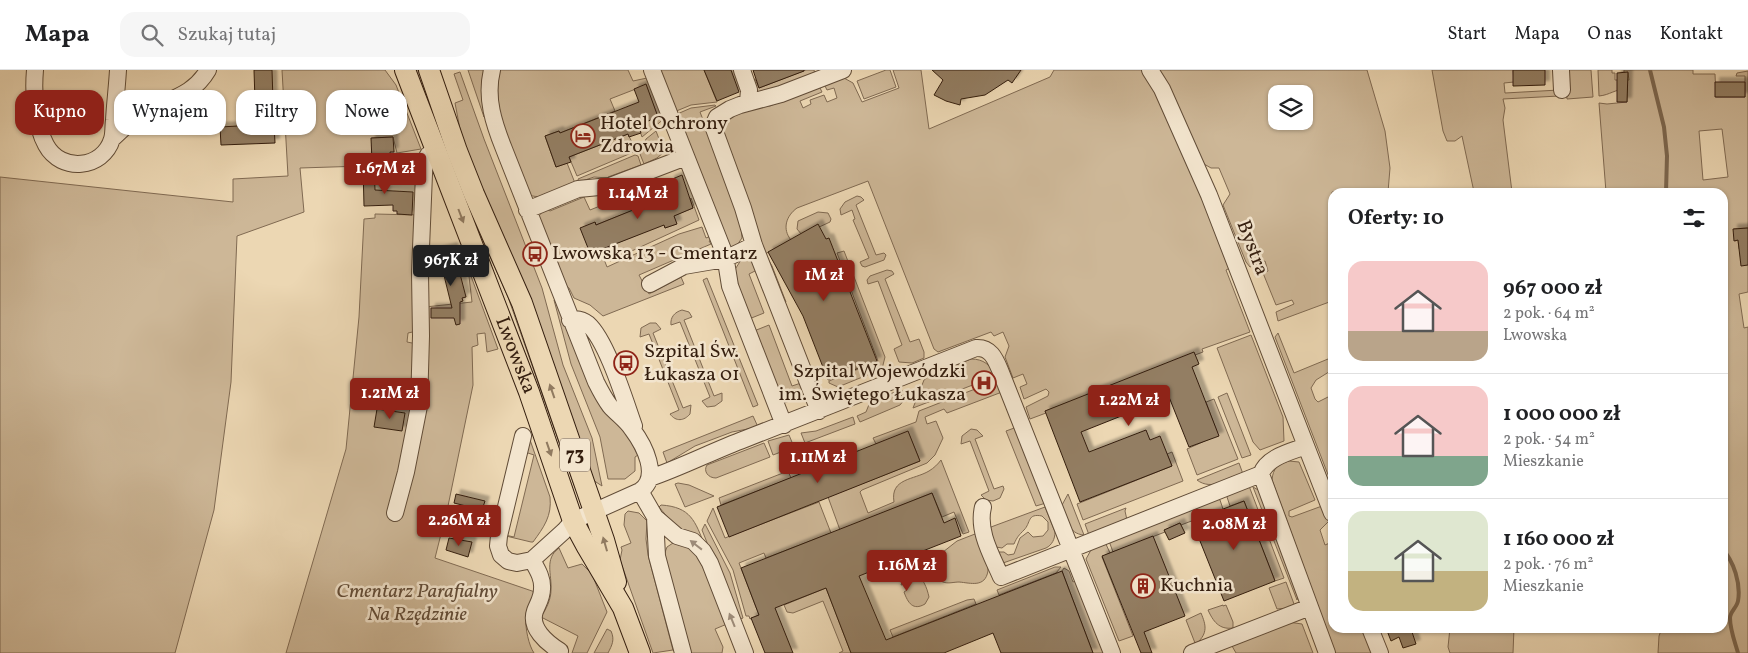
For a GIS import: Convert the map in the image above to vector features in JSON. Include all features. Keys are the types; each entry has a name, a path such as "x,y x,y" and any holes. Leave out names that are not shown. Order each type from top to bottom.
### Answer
{"main road":[{"name":"Lwowska","path":"405,70 531,398 574,521 587,548 623,608"},
{"name":"Lwowska","path":"429,70 474,194 522,303 604,540 623,608 640,653"}],"street":[{"path":"35,70 33,87 39,125 46,146 60,160 78,164 92,162 105,153 112,139 118,70"},
{"path":"112,139 139,116 187,93 204,77 208,70"},
{"path":"492,70 490,92 492,117 527,210 570,320 602,394 640,440 650,466 650,478 646,487 640,491 574,521 532,560 517,563 508,561 501,555 498,546 503,518 524,436"},
{"path":"652,70 725,259 730,286 784,425"},
{"path":"742,70 749,90 748,102"},
{"path":"819,411 754,245 743,208 713,126 720,114 740,104 781,94 843,70"},
{"name":"Bystra","path":"1150,70 1162,89 1209,195 1328,503"},
{"path":"1561,70 1562,90"},
{"path":"395,513 406,472 419,406 420,273 424,174 425,161 428,155 436,151"},
{"path":"527,210 578,189 610,186 686,157"},
{"path":"650,284 684,266 725,259 754,245"},
{"path":"650,478 976,348 988,350 1000,370 1112,653"},
{"path":"1306,446 1269,462 1261,474 1327,653"},
{"path":"983,507 982,529 1001,578 1261,474"},
{"path":"640,491 655,517 677,536 693,541 703,551 745,653"},
{"path":"655,517 657,556 683,653"},
{"path":"532,560 542,580 540,601 534,612 535,626 541,636 560,651"},
{"path":"1192,653 1310,607"},
{"path":"1372,633 1380,653"}],"green space":[{"path":"282,70 385,70 398,90 326,90 326,135 407,135 407,113 421,149 397,153 393,137 372,138 372,161 363,162 363,166 300,168 304,212 237,236 231,382 214,510 175,653 0,653 0,177 233,202 233,179 288,176 286,135 316,135 316,90 283,90"},
{"path":"414,70 422,70 508,287 579,495 508,297 459,186"},
{"path":"468,70 485,70 484,117"},
{"path":"500,70 628,70 633,81 647,78 665,118 642,137 638,125 658,117 646,85 610,99 615,111 560,133 559,131 545,136 556,167 567,163 575,183 547,195 530,195 511,150 501,118 498,102"},
{"path":"658,70 704,70 717,102 691,105 674,112"},
{"path":"806,70 814,70 815,74 772,91 757,93 750,81 755,79 759,88"},
{"path":"890,70 896,87 864,99 857,81"},
{"path":"893,70 921,70 929,129 1050,77 1054,70 1144,70 1175,128 1230,268 1226,270 1250,332 1202,349 1203,352 1045,411 1046,413 1030,419 1026,407 1048,396 1049,392 1046,389 1024,399 1020,387 1027,384 1023,374 1013,378 1005,357 1009,346 1003,332 994,336 991,332 938,352 934,349 868,181 797,208 790,215 786,227 791,240 765,254 772,266 786,302 783,305 719,126 722,120 761,105 770,106 819,86 822,92 800,101 803,108 811,104 810,100 824,95 827,102 837,98 834,88 827,90 824,84 844,78 853,83 862,102 899,88"},
{"path":"1154,70 1367,70 1385,131 1390,168 1388,188 1328,188 1328,302 1278,321 1276,312 1294,304 1292,300 1276,305 1263,273 1268,271 1265,261 1250,267 1246,262 1223,205 1230,194 1219,168 1211,168 1204,164"},
{"path":"1432,70 1513,70 1514,82 1504,83 1505,93 1559,90 1559,96 1503,99 1505,108 1503,120 1512,188 1473,188 1462,136 1455,141 1447,141 1443,131"},
{"path":"1565,70 1591,70 1593,97 1567,99"},
{"path":"1598,70 1612,70 1612,73 1615,73 1615,80 1629,80 1628,73 1624,73 1624,70 1693,70 1693,74 1715,74 1716,97 1745,97 1745,76 1736,76 1737,73 1748,71 1748,228 1734,229 1735,241 1738,240 1739,249 1748,249 1748,292 1739,294 1744,328 1748,327 1748,653 1658,653 1660,633 1728,633 1728,188 1606,188 1599,103 1627,102 1627,89 1599,96","holes":["1722,129 1728,177 1703,180 1699,131"]},
{"path":"460,72 542,288 563,365 592,438 602,486 593,480 463,145 455,103 463,100 454,74"},
{"path":"715,105 700,112 740,215 742,238 737,245 730,248 675,115 691,108"},
{"path":"656,131 664,152 657,158 644,164 640,154 646,139"},
{"path":"628,134 636,151 577,176 569,157"},
{"path":"635,155 638,156 641,165 608,178 594,177 579,182 578,179"},
{"path":"420,162 419,182 394,181 396,170"},
{"path":"650,179 653,186 645,189 651,203 596,225 595,222 592,258 602,254 607,267 679,234 702,227 706,238 711,236 712,240 709,241 711,244 639,275 649,294 681,277 684,284 603,316 590,305 574,298 569,288 563,285 538,217 547,209 550,211 584,197 590,210 605,204 603,197"},
{"path":"857,196 864,200 856,205 876,255 884,253 886,255 884,260 865,267 860,262 869,258 853,220 855,219 852,210 841,215 840,209 845,202"},
{"path":"691,198 699,220 610,261 605,248 664,224 665,228 676,224 673,216 693,208"},
{"path":"818,212 828,213 831,219 830,222 802,235 797,229 798,221"},
{"name":"Cmentarz Parafialny Na Rzędzinie","path":"375,214 418,215 418,329 408,333 407,342 417,344 415,397 391,513 397,516 400,508 424,401 425,307 472,302 468,268 498,349 487,352 485,333 477,334 478,345 472,347 473,385 448,506 435,558 535,592 526,619 529,642 534,653 286,653 346,449 359,317 364,219 375,218"},
{"path":"844,251 885,357 882,369 838,387 829,383 829,381 878,361 837,253"},
{"path":"746,258 752,259 757,270 749,274 764,313 749,319 734,271 741,260"},
{"path":"887,270 892,271 894,274 885,279 910,342 919,339 924,352 924,358 912,363 899,362 894,349 902,345 878,281 868,284 867,280 870,276"},
{"path":"707,278 758,405 753,407 703,280"},
{"path":"556,299 638,455 635,457 635,471 625,479 608,479 600,437 571,364 554,300"},
{"path":"682,310 689,312 692,317 684,320 714,396 722,393 722,401 715,406 707,407 702,401 710,397 680,322 671,325 674,315"},
{"path":"650,323 656,323 661,329 653,333 683,408 691,405 690,414 683,419 677,419 670,414 679,410 649,334 640,337 641,328"},
{"path":"769,325 792,386 801,383 807,397 782,403 754,331"},
{"path":"1278,333 1294,373 1328,359 1328,372 1316,380 1311,388 1318,402 1328,397 1328,475 1275,337"},
{"path":"1251,335 1283,417 1284,441 1260,450 1253,442 1217,348"},
{"path":"971,359 986,363 996,376 913,408 924,380 929,376"},
{"path":"998,380 1002,392 947,413 944,409 925,417 927,424 936,421 943,438 935,455 927,463 860,492 868,513 894,502 894,494 899,484 929,471 941,460 969,532 963,534 954,512 942,517 932,493 840,530 828,497 920,461 908,432 876,444 873,438 916,422 919,411"},
{"path":"900,390 903,391 898,396 904,395 904,400 900,405 860,422 857,416 866,412 870,402"},
{"path":"1227,393 1251,455 1242,458 1218,397"},
{"path":"1214,399 1238,459 1197,475 1187,449 1218,435 1206,402"},
{"path":"753,416 758,427 732,432 695,446 667,463 663,452"},
{"path":"853,417 855,424 805,443 801,433 816,431"},
{"path":"1017,427 1046,503 1036,506 1006,431"},
{"path":"971,429 977,430 983,436 975,439 994,489 1003,486 1004,489 1000,498 993,501 986,500 981,495 989,491 970,441 961,444 962,436"},
{"path":"789,435 794,447 773,455 768,441"},
{"path":"529,437 550,497 548,516 533,542 505,535 514,537 534,455 525,452"},
{"path":"764,443 770,457 716,478 707,474 707,465"},
{"path":"1172,452 1183,481 1083,520 1077,504 1172,466 1167,454"},
{"path":"1289,461 1299,462 1315,500 1289,511 1289,516 1292,517 1322,506 1328,516 1328,522 1320,530 1325,545 1328,544 1328,633 1369,633 1377,653 1335,653 1272,480 1277,467"},
{"path":"1239,463 1243,474 1226,481 1208,484 1197,480"},
{"path":"788,471 791,478 721,505 719,498"},
{"path":"675,484 689,485 714,496 685,507"},
{"path":"1249,486 1284,578 1275,581 1244,501 1230,506 1227,497"},
{"path":"1253,487 1260,491 1299,593 1297,600"},
{"path":"1068,494 1084,535 1074,532 1066,520 1062,505"},
{"path":"1217,498 1220,500 1223,509 1181,525 1180,523 1165,530 1165,532 1113,552 1109,541"},
{"path":"819,502 831,533 766,558 764,553 739,563 759,615 750,619 749,616 746,616 733,570 707,521 713,508 725,538"},
{"path":"661,505 671,506 685,512 695,523 705,546 680,532 659,507"},
{"path":"1045,507 1055,532 1051,543 1046,548 1003,563 999,552 1004,552 1008,555 1014,554 1020,538 1028,532 1033,537 1043,536 1048,530 1048,522 1042,516 1032,517 1014,544 1007,544 1002,548 996,547 990,530 991,527"},
{"path":"1126,508 1127,520 1089,535 1085,524"},
{"path":"628,511 639,513 647,521 646,539 648,555 673,650 653,653 620,560 621,547 631,543 624,525 625,514"},
{"path":"705,524 730,573 743,618 738,620 702,530"},
{"path":"975,534 988,567 984,580 977,583 947,583 939,580 936,570 945,558 943,552 957,541"},
{"path":"1105,542 1110,553 1102,557 1133,636 1119,641 1086,559 1091,550"},
{"path":"673,543 696,551 727,624 715,629 723,647 722,653 689,653 664,555 667,547"},
{"path":"559,548 568,568 582,564 592,574 607,612 587,653 572,653 578,636 541,617 551,594 550,562 554,552"},
{"path":"914,554 916,560 870,578 868,572"},
{"path":"1055,567 1061,567 1056,573 999,595 997,590"},
{"path":"1064,568 1069,571 1073,582 1077,580 1105,653 1093,653 1062,571"},
{"path":"913,573 926,586 929,597 925,604 917,607 911,605 907,600 904,592 907,590 905,584 901,585 904,576"},
{"path":"1286,582 1294,604 1289,608 1277,609 1269,588"},
{"path":"826,588 851,653 839,653 843,651 823,601 793,613 787,612 784,605"},
{"path":"974,599 976,604 893,637 890,630 967,600"},
{"path":"1226,605 1233,622 1233,628 1224,628 1217,624 1208,610"},
{"path":"1201,613 1205,629 1201,639 1195,643 1186,620"},
{"path":"1288,622 1302,624 1313,653 1236,653 1232,646"},
{"path":"607,629 611,631 613,637 608,653 594,653"},
{"path":"1449,633 1514,633 1513,653 1450,653 1448,647"}],"building":[{"path":"254,70 272,70 273,90 255,90"},
{"path":"704,70 731,70 739,92 717,101"},
{"path":"753,70 804,70 804,71 759,88"},
{"path":"932,70 1021,70 1012,83 1008,80 985,95 961,99 960,105 934,95 943,80"},
{"path":"1513,70 1545,70 1545,85 1513,86"},
{"path":"1628,72 1627,102 1617,102 1617,73"},
{"path":"1715,82 1745,82 1745,97 1715,97"},
{"name":"Hotel Ochrony Zdrowia","path":"646,84 658,117 638,125 641,133 629,137 628,134 569,157 571,162 556,167 545,136 559,131 560,133 639,102 634,89"},
{"path":"236,126 236,135 275,135 275,143 221,145 220,135 226,135 226,127"},
{"path":"393,137 394,152 390,152 391,161 372,161 371,138"},
{"path":"363,166 374,166 375,190 413,192 412,215 397,214 397,211 393,211 393,205 364,206"},
{"name":"Hotel Ochrony Zdrowia","path":"682,175 693,208 674,216 677,224 665,228 664,225 605,248 607,252 592,258 580,228 595,222 596,225 675,193 670,180"},
{"path":"818,224 826,239 829,238 877,361 828,380 803,316 768,252"},
{"path":"1748,228 1748,265 1741,266 1738,240 1734,241 1733,229"},
{"path":"453,247 466,297 462,298 463,301 460,302 460,324 456,325 454,318 431,318 431,308 452,308 438,251"},
{"path":"1194,352 1199,364 1192,367 1219,436 1189,447 1169,397 1081,432 1089,452 1146,430 1150,440 1160,436 1172,466 1080,502 1045,411"},
{"path":"377,409 405,413 402,431 374,427"},
{"path":"908,431 920,461 729,537 717,507"},
{"path":"932,493 944,523 955,518 961,536 859,576 886,640 1062,571 1093,653 1001,653 993,633 944,653 851,653 826,588 775,608 793,653 765,653 751,618 759,615 741,568"},
{"path":"456,494 485,501 482,510 454,503"},
{"path":"1244,501 1275,581 1224,601 1192,521"},
{"path":"1180,523 1185,533 1169,540 1164,530"},
{"name":"Kuchnia","path":"1153,536 1185,616 1144,632 1152,653 1141,653 1102,556"},
{"path":"449,538 472,542 468,557 446,550"},
{"path":"1388,633 1412,633 1416,644 1403,648 1399,637 1391,641"}],"waterway":[{"path":"1650,70 1664,127 1667,156 1666,188"},
{"path":"1728,557 1733,566 1739,594 1738,601 1730,618 1738,653"}],"place":[{"name":"Hotel Ochrony Zdrowia","path":"583,136"},
{"name":"Lwowska 13 - Cmentarz","path":"535,254"},
{"name":"Szpital Św. Łukasza 01","path":"626,363"},
{"name":"Szpital Wojewódzki im. Świętego Łukasza","path":"984,383"},
{"name":"Kuchnia","path":"1143,586"}]}
